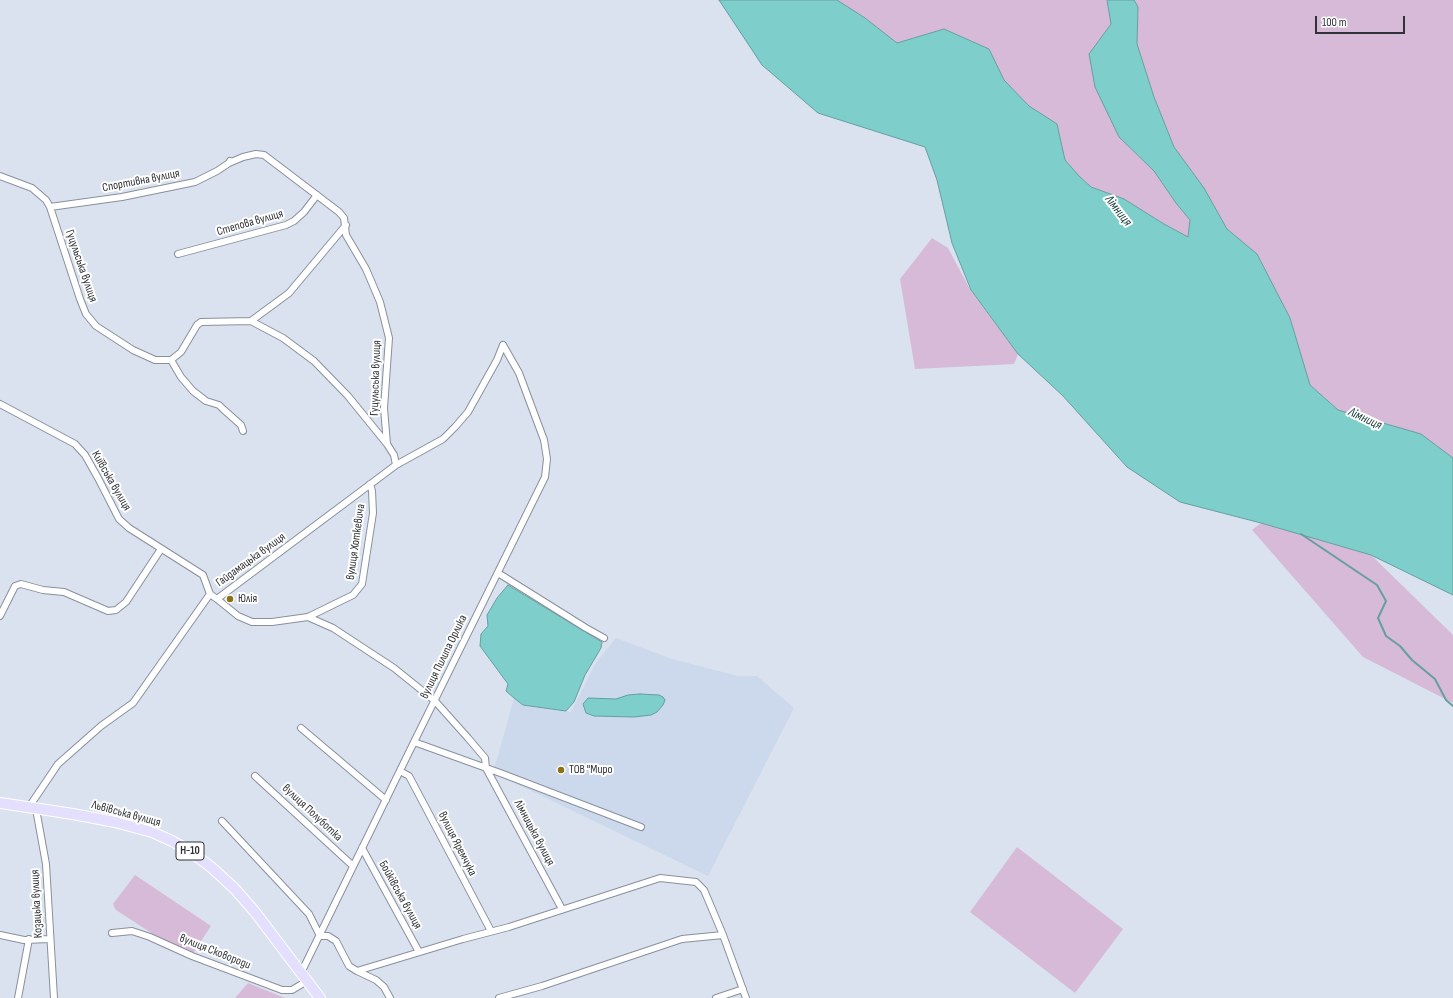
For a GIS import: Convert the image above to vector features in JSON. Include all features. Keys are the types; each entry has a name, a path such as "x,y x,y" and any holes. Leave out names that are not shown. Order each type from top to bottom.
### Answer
{"main road":[{"name":"Львівська вулиця","path":"0,803 115,822 152,832 188,850 211,867 234,888 320,998"}],"street":[{"name":"Гуцульська вулиця","path":"230,162 256,154 264,156 339,212 344,218 346,235 366,270 380,302 388,338 384,408 387,444"},
{"name":"Спортивна вулиця","path":"50,207 122,197 195,182 217,172 230,162"},
{"name":"Гуцульська вулиця","path":"0,176 32,188 46,200 50,207 80,299 86,314 96,326 133,350 155,360 171,360 181,352 201,322 251,321 283,338 314,361 348,396 387,444 394,455 396,465"},
{"name":"Степова вулиця","path":"178,254 294,221 304,212 317,195"},
{"path":"251,321 289,294 346,225"},
{"name":"Гайдамацька вулиця","path":"32,808 58,764 101,726 133,703 210,594 217,599 396,465 443,439 468,412 504,345"},
{"name":"вулиця Пилипа Орлика","path":"304,977 320,936 353,866 545,477 547,459 544,440 519,373 504,345"},
{"path":"171,360 181,377 193,391 206,401 223,408 241,425 243,431"},
{"name":"Київська вулиця","path":"0,404 75,444 85,455 95,472 119,519 129,528 203,576 210,594"},
{"name":"вулиця Хоткевича","path":"217,599 238,616 252,622 272,622 308,618 353,595 362,584 373,513 372,491 370,484"},
{"path":"0,616 15,586 21,584 43,590 64,592 108,611 116,610 126,602 162,549"},
{"path":"498,573 604,638"},
{"name":"Лімницька вулиця","path":"308,618 334,628 394,668 435,701 485,758 486,768 562,910"},
{"path":"301,728 386,800"},
{"path":"414,742 641,827"},
{"name":"вулиця Яремчука","path":"400,771 409,776 491,932"},
{"name":"вулиця Полуботка","path":"255,776 353,866"},
{"name":"Козацька вулиця","path":"32,808 46,864 54,998"},
{"path":"222,820 309,914 320,936 328,936 336,941 349,966 376,980 384,988 390,998"},
{"name":"Бойківська вулиця","path":"362,848 419,952"},
{"path":"357,971 491,932 660,878 696,882 704,890 723,934 746,998"},
{"name":"вулиця Сковороди","path":"112,934 132,932 150,937 192,956 282,990 292,990 304,977"},
{"path":"499,998 542,986 682,938 723,934"},
{"path":"0,935 29,940 50,939"},
{"path":"18,998 29,940"},
{"path":"716,998 743,989"}],"shaded area":[{"path":"837,0 1107,0 1111,24 1089,54 1119,137 1154,171 1176,203 1190,220 1188,237 1124,199 1091,187 1079,176 1065,160 1057,124 1029,106 1004,80 989,49 944,29 897,43 865,18"},
{"path":"1134,0 1453,0 1453,458 1421,434 1338,410 1310,385 1290,318 1257,254 1227,229 1204,188 1174,147 1154,97 1137,44 1138,7"},
{"path":"932,238 948,248 971,291 1018,354 1014,364 915,369 900,279"},
{"path":"1261,523 1371,555 1453,635 1453,703 1363,657 1252,530"},
{"path":"616,638 672,659 738,676 757,676 794,708 708,876 492,772 514,698 523,705 571,712 595,664"},
{"path":"1017,847 1123,929 1075,993 970,912"},
{"path":"135,875 211,926 190,958 116,910 113,904"},
{"path":"248,983 285,998 235,998"}],"water":[{"name":"Лімниця","path":"719,0 837,0 865,18 897,43 944,29 989,49 1004,80 1029,106 1057,124 1065,160 1079,176 1091,187 1124,199 1188,237 1190,220 1176,203 1154,171 1119,137 1095,87 1089,54 1111,24 1107,0 1134,0 1138,7 1137,44 1154,97 1174,147 1204,188 1227,229 1257,254 1290,318 1310,385 1338,410 1421,434 1453,458 1453,595 1371,555 1261,523 1180,502 1127,467 1063,396 1018,354 971,290 952,243 937,180 925,147 818,113 762,65"},
{"path":"508,585 602,642 601,648 585,675 574,702 566,711 523,705 506,691 508,684 480,646 481,634 488,626 487,615 497,598"},
{"path":"628,695 659,695 665,700 657,712 651,715 634,717 594,716 586,713 583,704 588,698 616,699"}],"waterway":[{"path":"1301,534 1377,585 1386,601 1378,618 1386,636 1400,646 1412,660 1435,679 1446,700 1453,706"}],"place":[{"name":"Юлія","path":"230,599"},
{"name":"ТОВ \"Миро","path":"561,770"}]}
